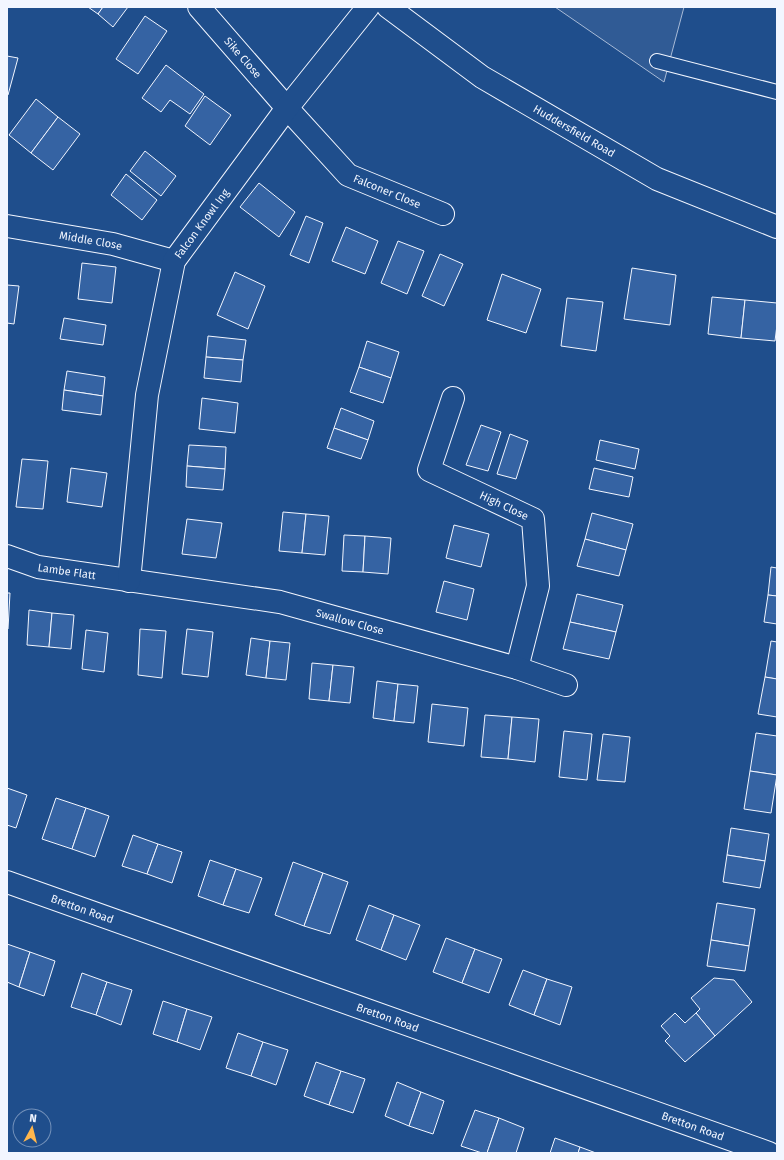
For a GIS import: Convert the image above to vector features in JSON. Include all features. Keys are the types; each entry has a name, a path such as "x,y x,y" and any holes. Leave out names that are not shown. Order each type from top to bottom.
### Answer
{"main road":[{"name":"Sike Close","path":"199,7 287,108"},
{"name":"Falcon Knowl Ing","path":"129,581 147,395 174,261 287,108 368,7"},
{"name":"Huddersfield Road","path":"388,7 482,77 657,179 777,227"},
{"name":"Falconer Close","path":"287,108 348,175 443,214"},
{"name":"Middle Close","path":"7,226 113,244 174,261"},
{"name":"High Close","path":"453,398 429,470 533,519 538,586 517,668"},
{"name":"Lambe Flatt","path":"7,556 38,567 129,581"},
{"name":"Swallow Close","path":"129,581 280,602 517,668 566,685"},
{"name":"Bretton Road","path":"7,882 769,1153"}],"lane":[{"path":"657,61 777,92"}],"shaded area":[{"path":"555,7 684,7 664,82"}],"building":[{"path":"88,7 103,7 98,14"},
{"path":"103,7 128,7 113,27 98,14"},
{"path":"145,16 167,31 138,74 116,59"},
{"path":"7,56 18,58 8,95 7,95"},
{"path":"166,65 204,94 190,114 170,100 161,112 142,98"},
{"path":"205,96 231,115 210,145 185,126"},
{"path":"36,99 58,117 31,153 9,135"},
{"path":"58,117 80,134 53,170 31,153"},
{"path":"145,151 176,176 161,196 130,171"},
{"path":"126,174 157,200 142,220 111,195"},
{"path":"259,183 295,212 279,237 240,207"},
{"path":"306,216 323,223 309,263 290,255"},
{"path":"346,227 378,241 365,274 332,261"},
{"path":"398,241 424,251 407,294 381,283"},
{"path":"440,254 463,264 444,306 422,296"},
{"path":"82,263 116,267 112,303 78,299"},
{"path":"632,268 676,275 670,325 624,319"},
{"path":"235,272 265,286 248,329 217,315"},
{"path":"502,274 541,289 526,333 487,320"},
{"path":"7,285 19,286 14,324 7,323"},
{"path":"712,297 745,300 741,338 708,334"},
{"path":"567,298 603,302 596,351 561,346"},
{"path":"745,300 777,303 775,341 741,338"},
{"path":"64,318 106,325 103,345 60,339"},
{"path":"208,336 246,340 243,360 206,357"},
{"path":"367,341 399,352 391,378 359,367"},
{"path":"206,357 243,360 241,382 204,378"},
{"path":"359,367 391,378 383,403 350,392"},
{"path":"67,371 105,377 103,396 64,390"},
{"path":"64,390 103,396 101,415 62,410"},
{"path":"202,398 238,403 235,433 199,429"},
{"path":"341,408 374,421 368,440 334,428"},
{"path":"481,425 501,432 488,471 466,465"},
{"path":"334,428 368,440 361,459 327,448"},
{"path":"510,434 528,441 516,479 497,474"},
{"path":"600,440 639,449 635,469 596,460"},
{"path":"189,445 226,447 225,469 187,466"},
{"path":"22,459 48,461 43,509 16,507"},
{"path":"187,466 225,469 223,490 186,487"},
{"path":"71,468 107,473 102,507 67,502"},
{"path":"594,468 633,477 629,497 589,489"},
{"path":"283,512 306,514 302,553 279,551"},
{"path":"592,513 633,524 626,550 585,539"},
{"path":"306,514 329,516 325,555 302,553"},
{"path":"187,519 222,523 216,558 182,554"},
{"path":"454,525 489,534 481,567 446,558"},
{"path":"344,535 365,536 363,572 342,571"},
{"path":"365,536 391,538 388,574 363,572"},
{"path":"585,539 626,550 619,576 577,566"},
{"path":"771,567 777,568 777,596 768,595"},
{"path":"444,581 474,589 467,620 436,612"},
{"path":"7,593 10,593 8,629 7,629"},
{"path":"577,594 623,605 616,632 570,622"},
{"path":"768,595 777,596 777,624 764,622"},
{"path":"29,610 52,613 49,647 27,645"},
{"path":"52,613 74,615 71,649 49,647"},
{"path":"570,622 616,632 609,659 563,649"},
{"path":"140,629 166,631 162,678 138,675"},
{"path":"187,629 213,632 208,677 182,674"},
{"path":"86,630 108,633 104,672 82,669"},
{"path":"251,638 270,641 266,678 246,675"},
{"path":"270,641 290,643 286,680 266,678"},
{"path":"771,641 777,642 777,679 765,677"},
{"path":"312,663 333,665 329,701 309,699"},
{"path":"333,665 354,667 350,703 329,701"},
{"path":"765,677 777,679 777,717 758,714"},
{"path":"377,681 398,684 394,721 373,718"},
{"path":"398,684 418,686 414,723 394,721"},
{"path":"432,704 468,708 464,746 428,742"},
{"path":"485,715 512,717 508,759 481,757"},
{"path":"512,717 539,719 535,762 508,759"},
{"path":"564,731 592,734 587,780 559,777"},
{"path":"756,733 777,736 777,775 750,771"},
{"path":"603,734 630,737 625,782 597,780"},
{"path":"750,771 777,775 771,813 744,809"},
{"path":"7,788 27,795 16,828 7,825"},
{"path":"56,798 86,808 72,849 42,839"},
{"path":"86,808 109,816 95,857 72,849"},
{"path":"731,828 769,834 765,861 727,855"},
{"path":"133,835 158,844 147,874 122,866"},
{"path":"158,844 182,852 172,883 147,874"},
{"path":"727,855 765,861 760,888 723,882"},
{"path":"210,860 236,869 223,905 198,896"},
{"path":"293,862 323,873 304,926 275,915"},
{"path":"236,869 262,878 249,913 223,905"},
{"path":"323,873 348,882 330,934 304,926"},
{"path":"717,903 755,909 749,946 711,940"},
{"path":"369,905 394,915 381,950 356,940"},
{"path":"394,915 420,925 406,960 381,950"},
{"path":"446,938 475,949 462,983 433,972"},
{"path":"711,940 749,946 745,971 707,966"},
{"path":"7,944 30,952 19,987 7,982"},
{"path":"475,949 502,959 489,993 462,983"},
{"path":"30,952 55,961 44,996 19,987"},
{"path":"523,970 547,979 534,1015 509,1005"},
{"path":"82,973 107,982 96,1015 71,1007"},
{"path":"714,978 734,980 752,1002 715,1036 696,1013 700,1009 691,998"},
{"path":"547,979 572,987 560,1025 534,1015"},
{"path":"107,982 132,990 121,1025 96,1015"},
{"path":"163,1001 187,1009 177,1042 153,1034"},
{"path":"187,1009 212,1017 200,1050 177,1042"},
{"path":"675,1013 685,1023 696,1013 715,1036 685,1062 665,1041 670,1036 661,1026"},
{"path":"238,1033 263,1042 251,1076 226,1068"},
{"path":"263,1042 288,1050 276,1085 251,1076"},
{"path":"316,1062 341,1071 329,1105 304,1096"},
{"path":"341,1071 365,1079 353,1113 329,1105"},
{"path":"397,1082 421,1092 409,1126 385,1116"},
{"path":"421,1092 444,1101 433,1134 409,1126"},
{"path":"475,1110 499,1118 487,1153 482,1153 461,1146"},
{"path":"499,1118 524,1128 516,1153 487,1153"},
{"path":"555,1138 580,1147 578,1153 550,1153"},
{"path":"580,1147 596,1153 578,1153"}]}
